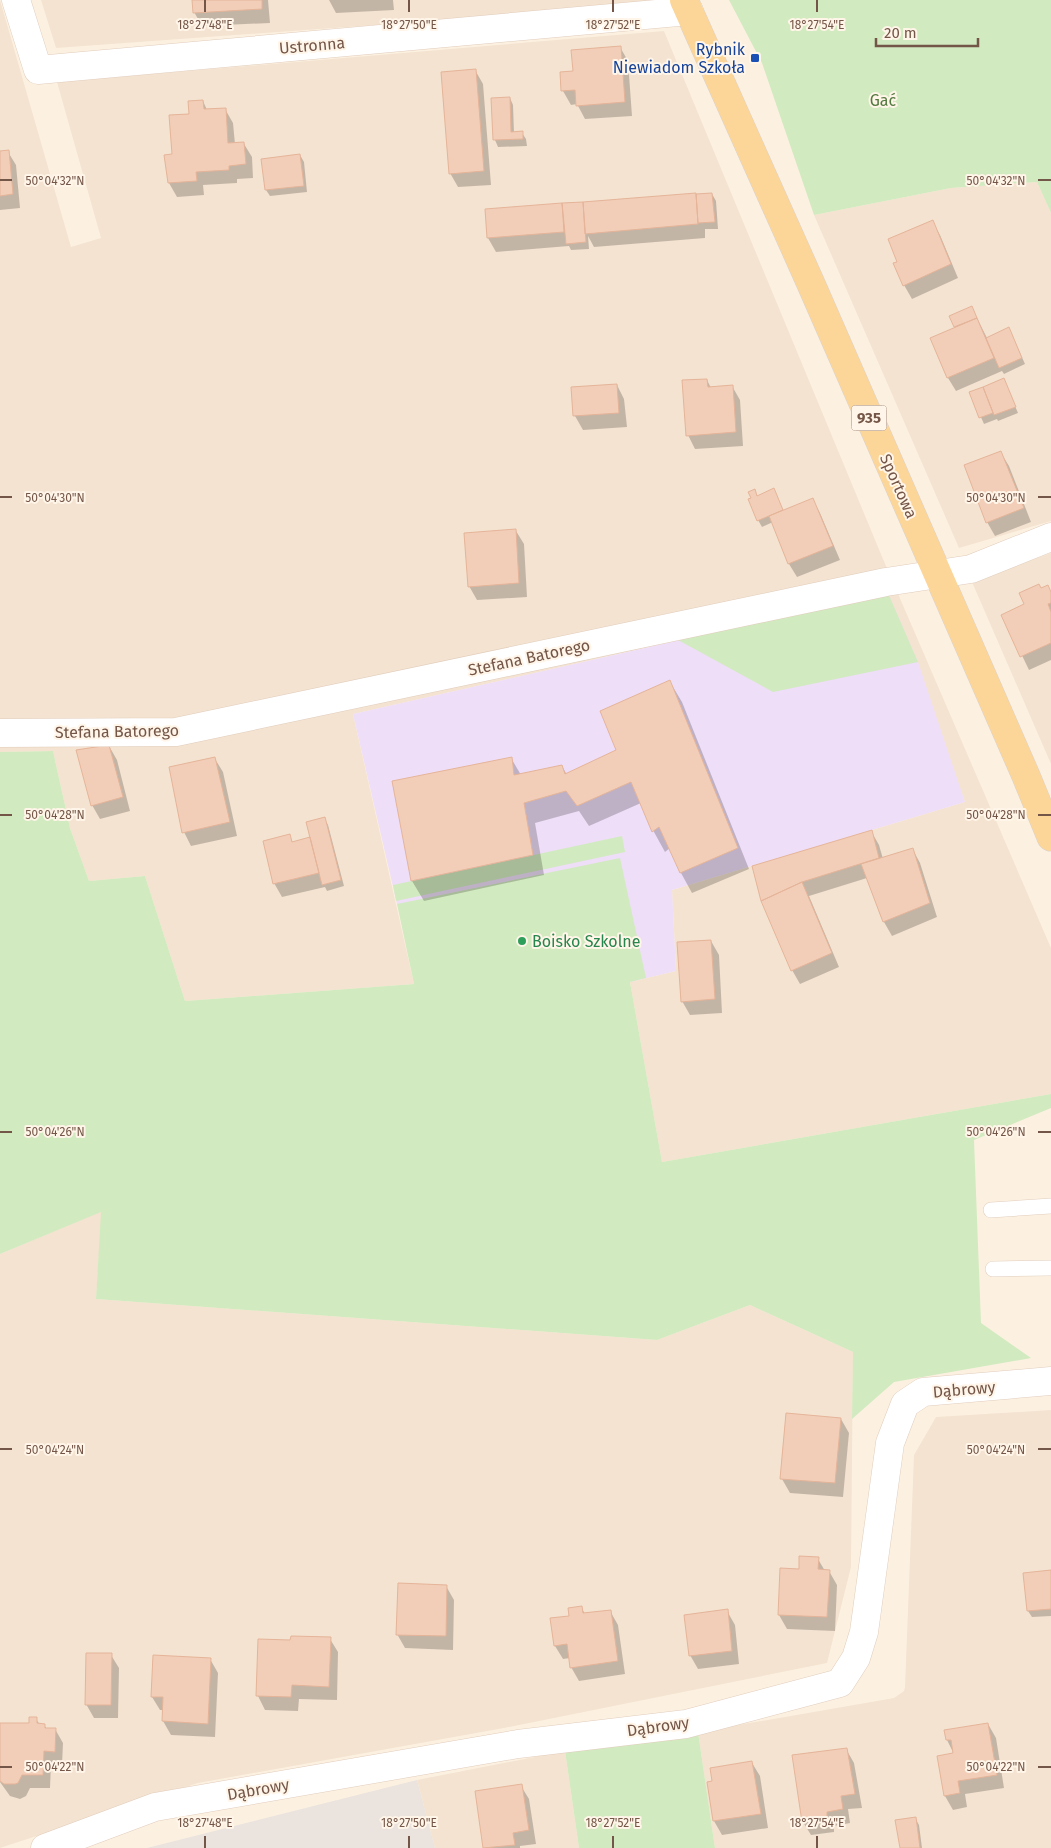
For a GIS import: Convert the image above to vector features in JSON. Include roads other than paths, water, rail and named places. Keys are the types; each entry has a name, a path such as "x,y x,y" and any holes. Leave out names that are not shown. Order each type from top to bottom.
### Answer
{"main road":[{"name":"Sportowa","path":"686,5 815,293 1051,837"}],"street":[{"name":"Ustronna","path":"16,0 38,70 686,5"},
{"name":"Stefana Batorego","path":"0,733 176,732 866,586 971,569 1051,537"},
{"name":"Dąbrowy","path":"45,1848 155,1807 518,1744 686,1724 840,1683 856,1658 864,1632 890,1443 905,1404 923,1392 1051,1381"}],"lane":[{"path":"991,1210 1051,1206"},
{"path":"993,1269 1051,1268"}],"place":[{"name":"Rybnik Niewiadom Szkoła","path":"755,58"},
{"name":"Boisko Szkolne","path":"522,941"}],"park label":[{"name":"Gać","path":"883,100"}]}
